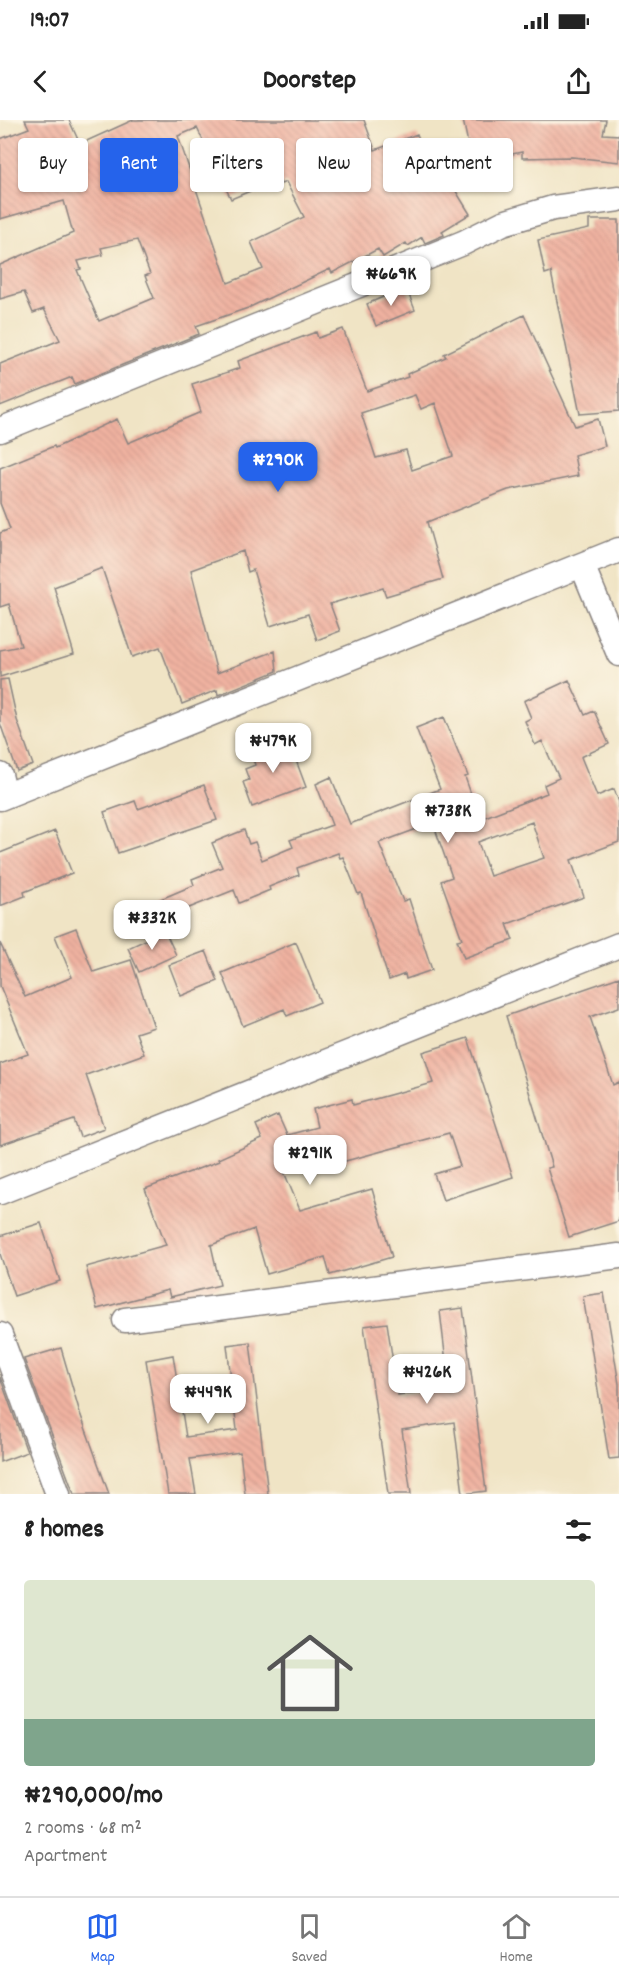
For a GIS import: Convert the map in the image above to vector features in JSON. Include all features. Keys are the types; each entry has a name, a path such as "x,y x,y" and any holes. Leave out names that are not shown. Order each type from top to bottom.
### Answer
{"street":[{"path":"0,430 463,243 503,223 553,207 619,199"},
{"path":"2,790 619,550"},
{"path":"582,565 619,654"},
{"path":"0,1192 619,945"},
{"path":"125,1320 619,1256"},
{"path":"0,1335 58,1494"}],"building":[{"path":"25,120 69,120 77,138 18,138 18,192 88,192 88,140 133,120 364,120 371,138 296,138 296,192 371,192 371,139 375,150 383,147 383,192 456,192 470,214 442,231 444,235 425,243 422,237 408,246 406,243 383,257 378,249 332,273 330,269 248,308 196,326 199,334 75,384 72,377 0,406 0,364 60,340 44,309 33,313 24,292 0,299 0,265 73,233 64,201 0,219 0,139 29,128","holes":["197,128 202,138 284,138 284,183 286,182 304,217 251,242 263,269 228,283 197,192 190,192 190,171 178,136","137,240 150,274 145,276 154,298 99,321 77,270 81,269 78,261 103,255 101,248"]},
{"path":"463,120 606,120 603,134 619,135 619,162 572,157 522,158 522,152 513,154 513,138 467,138"},
{"path":"417,134 418,138 406,138"},
{"path":"228,192 248,192 231,199"},
{"path":"589,220 619,220 619,411 580,414 551,272 545,274 538,240 589,229"},
{"path":"406,287 415,310 376,326 367,304"},
{"path":"524,315 575,426 598,419 605,446 574,455 578,476 508,490 427,522 443,579 386,596 383,588 330,604 340,631 317,640 308,614 270,626 253,570 248,572 243,551 191,570 217,673 275,651 277,671 218,695 217,690 182,704 160,647 132,657 102,568 54,587 74,654 0,677 0,650 21,646 9,604 0,607 0,533 10,529 0,503 0,468 54,446 55,448 117,419 128,443 201,412 192,384 240,368 238,361 316,332 318,338 343,329 367,391 408,377 407,374 446,357 444,354","holes":["415,395 421,409 435,403 453,456 412,470 406,450 376,458 361,413"]},
{"path":"8,679 17,720 33,765 17,771 0,723 0,680"},
{"path":"569,680 585,715 594,711 609,744 581,757 597,796 614,789 619,802 619,842 571,860 584,897 507,924 513,940 464,958 457,940 462,939 441,881 452,877 433,823 379,843 403,901 409,899 432,970 406,979 405,974 389,980 361,893 358,894 343,857 340,858 338,853 297,868 299,875 269,887 270,890 239,903 234,890 174,914 177,920 152,930 142,907 194,885 192,879 222,867 212,843 244,830 249,844 255,842 262,860 293,847 290,840 332,825 316,784 331,777 350,824 440,789 416,728 444,717 468,776 465,777 480,819 547,793 544,785 559,778 542,741 535,745 525,721 531,718 524,701","holes":["532,822 544,858 490,876 478,842"]},
{"path":"288,739 306,787 252,807 243,782 249,780 245,769 255,765 251,753"},
{"path":"204,785 217,820 118,853 104,812 135,801 138,809"},
{"path":"55,831 72,873 24,892 25,896 0,906 0,853"},
{"path":"76,928 93,972 131,960 154,1027 136,1033 144,1054 86,1075 104,1128 80,1137 74,1120 0,1145 0,1064 28,1054 0,986 0,943 25,997 72,977 55,936"},
{"path":"165,931 176,955 139,972 128,948"},
{"path":"296,942 320,1002 287,1016 284,1009 243,1026 222,973"},
{"path":"206,951 218,981 181,996 169,965"},
{"path":"619,977 619,1007 590,1017 613,1085 619,1082 619,1221 569,1237 547,1168 552,1167 506,1016"},
{"path":"468,1038 513,1177 443,1200 434,1174 460,1166 449,1133 327,1166 326,1161 284,1172 300,1210 372,1189 392,1257 330,1275 325,1257 267,1274 254,1229 211,1245 220,1285 170,1297 168,1290 97,1309 86,1267 166,1245 145,1189 219,1161 218,1159 262,1139 256,1125 278,1115 287,1135 317,1127 313,1109 352,1099 353,1105 433,1083 423,1052"},
{"path":"41,1223 60,1281 14,1296 0,1254 0,1236"},
{"path":"604,1293 619,1384 619,1458 609,1459 583,1296"},
{"path":"463,1308 486,1491 463,1494 454,1422 402,1430 411,1494 388,1494 364,1326 387,1323 398,1395 449,1388 440,1311"},
{"path":"250,1342 268,1494 245,1494 240,1452 190,1459 196,1494 168,1494 146,1360 173,1355 186,1437 237,1430 227,1345"},
{"path":"61,1348 80,1413 109,1494 74,1494 24,1359"},
{"path":"0,1377 27,1452 0,1462"}]}
